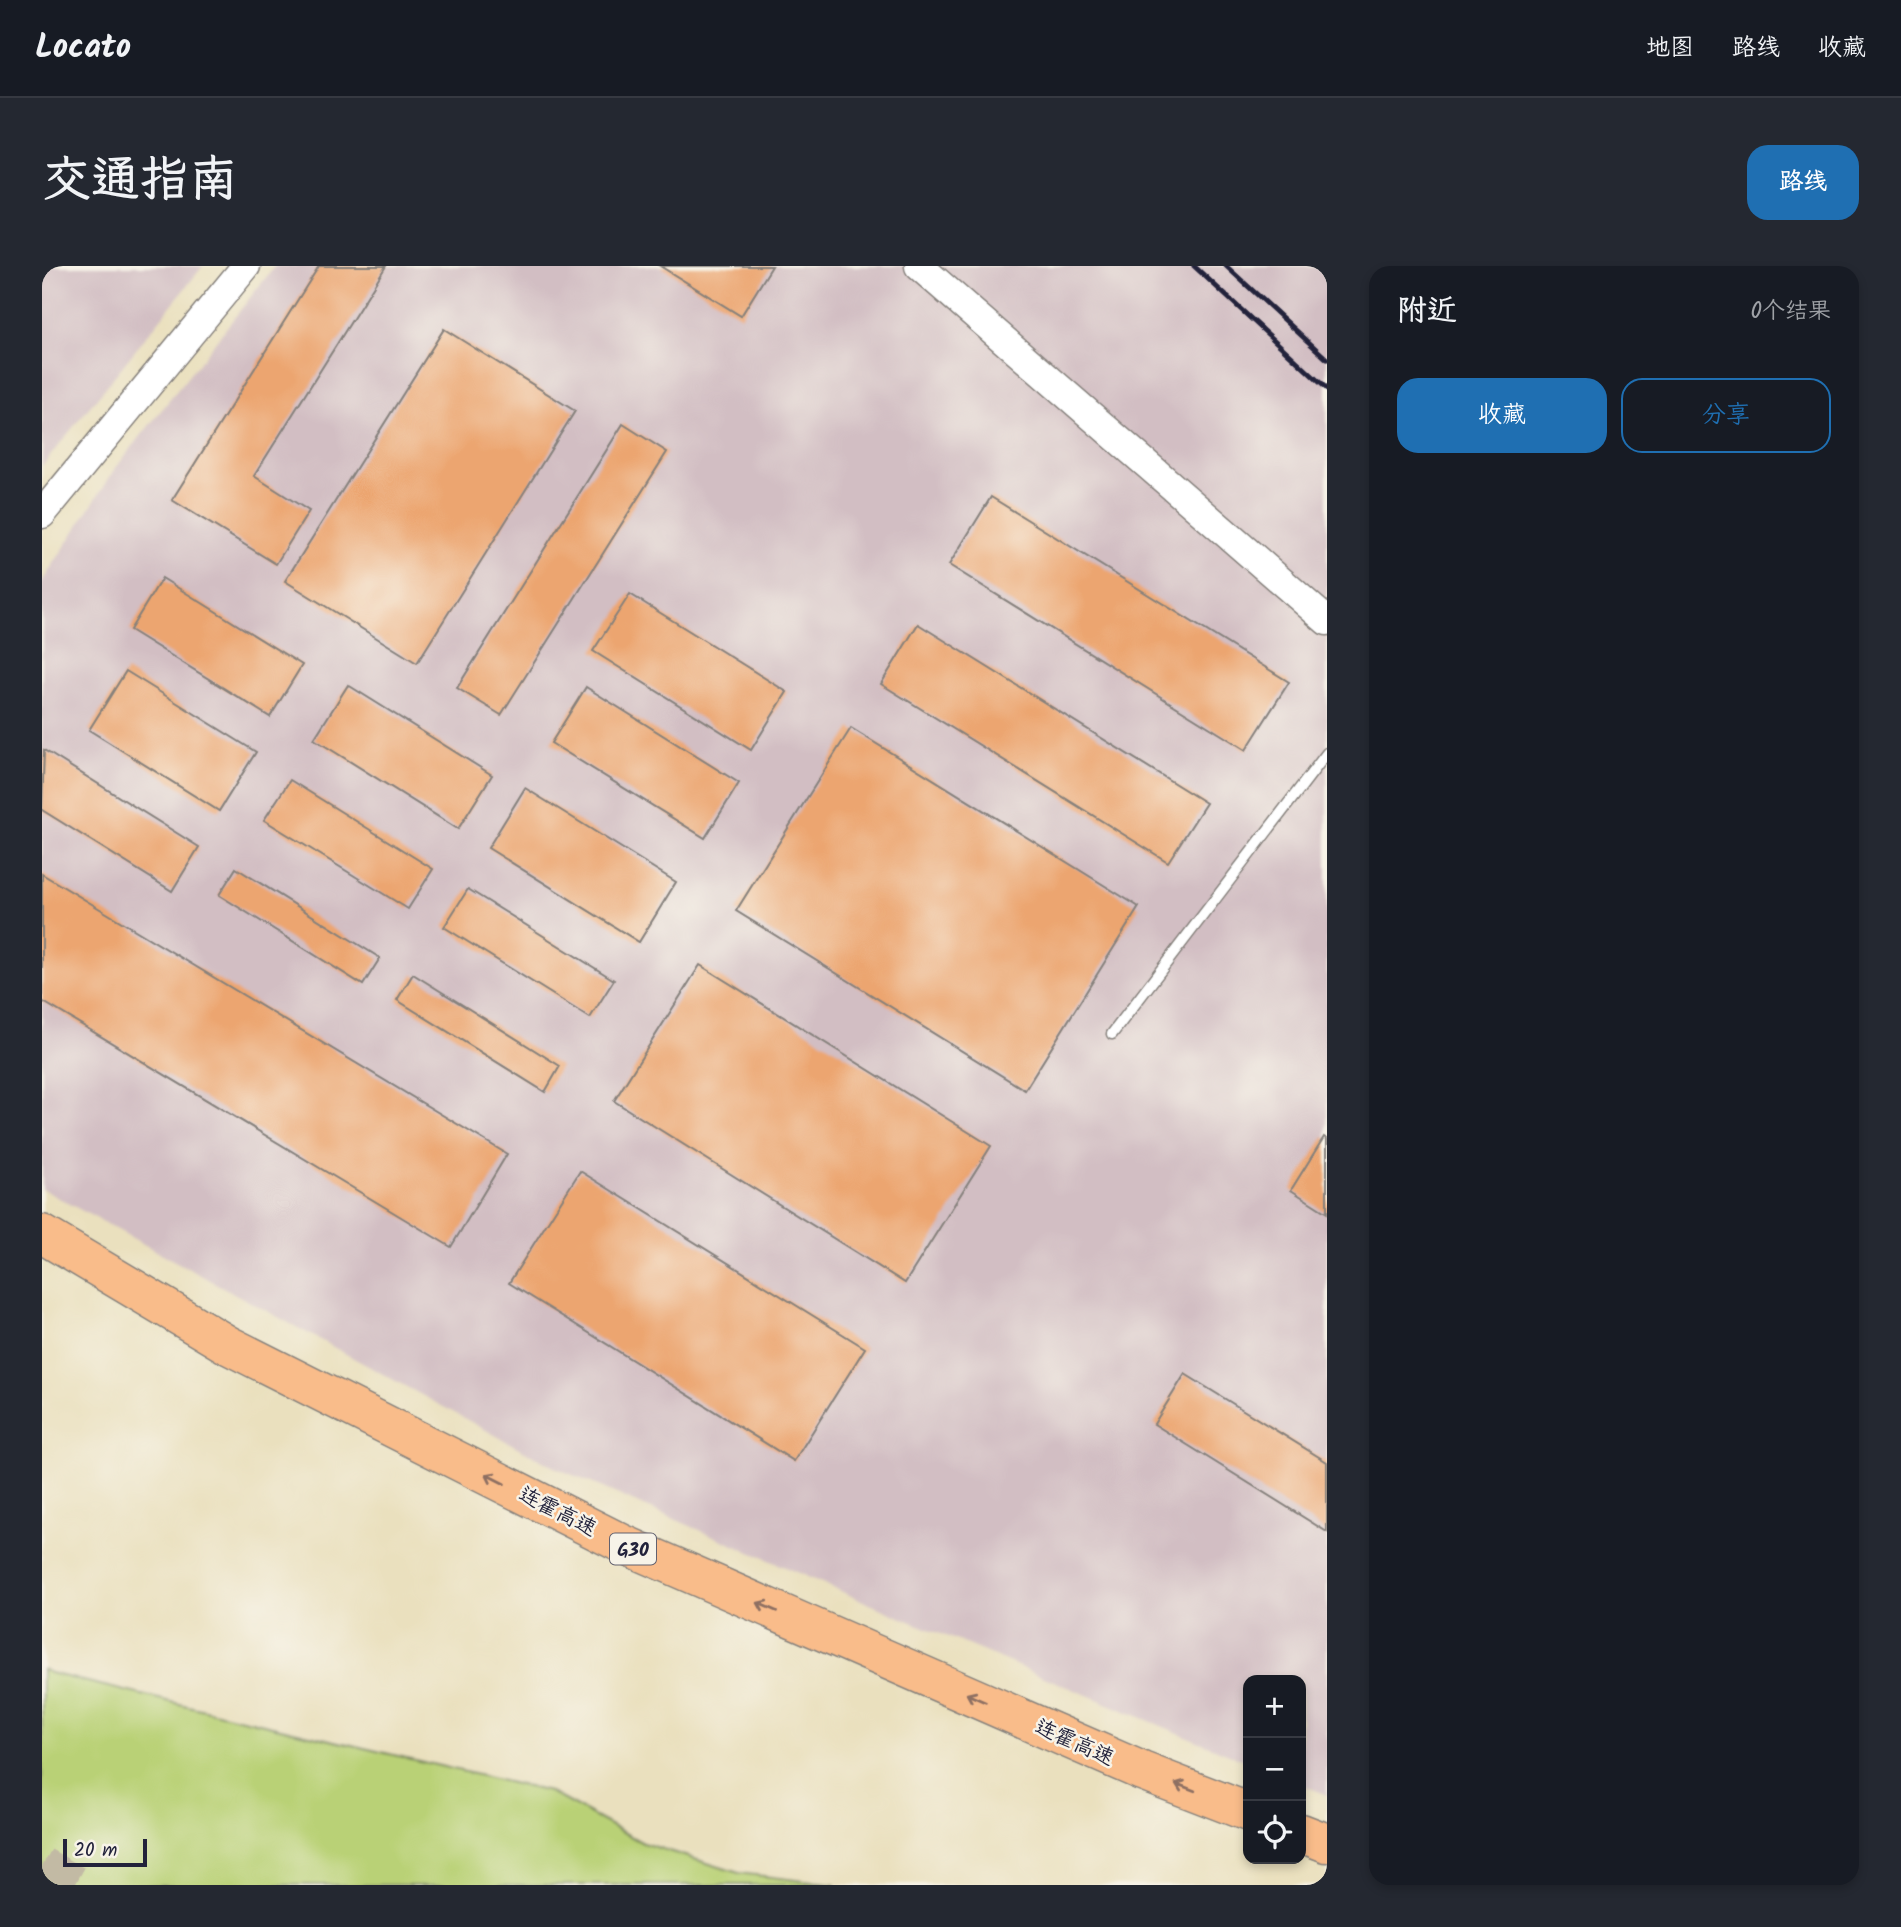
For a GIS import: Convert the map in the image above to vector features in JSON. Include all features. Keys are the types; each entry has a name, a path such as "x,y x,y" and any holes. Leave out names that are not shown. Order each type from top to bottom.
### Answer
{"highway":[{"name":"连霍高速","path":"42,1234 228,1345 623,1544 1142,1771 1243,1810"},
{"path":"1306,1835 1327,1843"}],"street":[{"path":"42,514 246,266"},
{"path":"919,266 1327,621"}],"lane":[{"path":"1112,1034 1327,753"}],"shaded area":[{"path":"42,266 203,266 42,466"},
{"path":"275,266 1327,266 1327,1795 1306,1786 1306,1675 1243,1675 1243,1760 900,1617 552,1466 42,1189 42,582 115,469"}],"green space":[{"path":"42,1669 549,1792 643,1843 739,1873 836,1885 42,1885"}],"building":[{"path":"319,266 386,266 254,476 309,511 276,564 172,500"},
{"path":"660,266 772,266 741,316"},
{"path":"444,329 575,411 417,663 285,581"},
{"path":"623,424 667,452 501,715 457,688"},
{"path":"991,497 1289,682 1246,750 949,565"},
{"path":"162,578 302,665 270,717 130,630"},
{"path":"630,594 787,692 751,750 593,651"},
{"path":"918,624 1206,803 1168,862 881,684"},
{"path":"126,671 256,752 219,811 89,730"},
{"path":"348,685 492,775 458,829 314,739"},
{"path":"586,687 739,783 705,838 551,743"},
{"path":"851,728 1139,907 1025,1090 736,911"},
{"path":"44,750 199,847 172,891 42,810"},
{"path":"290,780 433,869 408,909 264,820"},
{"path":"525,788 676,882 639,942 488,848"},
{"path":"236,868 380,958 363,985 219,895"},
{"path":"42,874 507,1154 451,1247 42,1001"},
{"path":"468,889 614,980 590,1018 444,927"},
{"path":"700,965 991,1146 905,1283 614,1101"},
{"path":"413,974 560,1066 545,1092 397,1000"},
{"path":"1324,1137 1327,1139 1327,1213 1291,1190"},
{"path":"580,1171 865,1348 794,1461 509,1283"},
{"path":"1185,1374 1327,1462 1327,1532 1154,1424"}],"tunnel":[{"path":"42,1866 76,1885"}],"railway":[{"path":"1194,266 1327,389"},
{"path":"1226,266 1327,359"}]}
